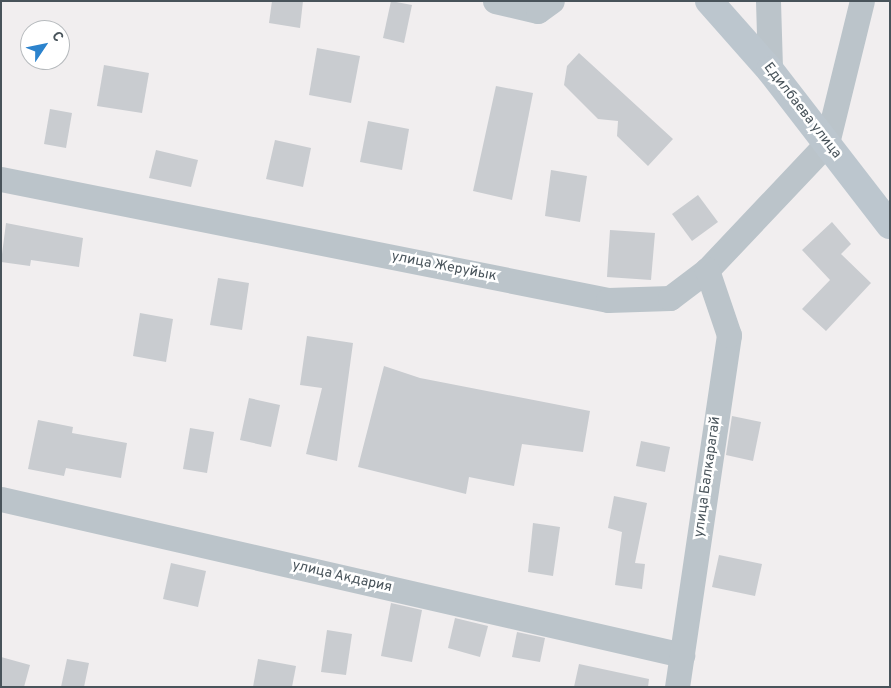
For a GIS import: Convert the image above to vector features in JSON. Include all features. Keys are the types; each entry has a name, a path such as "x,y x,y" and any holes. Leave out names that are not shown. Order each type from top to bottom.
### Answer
{"street":[{"path":"495,1 538,11 552,1"},
{"name":"Едилбаева улица","path":"709,1 770,70 890,224"},
{"path":"768,1 770,70"},
{"path":"828,143 862,1"},
{"name":"улица Жеруйык","path":"1,179 608,300 670,298 708,270 828,143"},
{"name":"улица Балкарагай","path":"677,687 729,335 708,270"},
{"name":"улица Акдария","path":"1,499 682,655"}],"building":[{"path":"272,1 303,1 300,28 269,23"},
{"path":"391,1 412,5 404,43 383,38"},
{"path":"317,48 360,56 351,103 309,95"},
{"path":"579,53 673,139 648,166 617,136 618,121 598,119 564,85 567,66"},
{"path":"104,65 149,73 142,113 97,106"},
{"path":"496,86 533,93 512,200 473,191"},
{"path":"50,109 72,113 66,148 44,144"},
{"path":"368,121 409,129 402,170 360,162"},
{"path":"275,140 311,148 303,187 266,179"},
{"path":"156,150 198,160 191,187 149,178"},
{"path":"551,170 587,176 580,222 545,216"},
{"path":"698,195 718,222 692,241 672,214"},
{"path":"832,222 851,244 841,254 871,283 826,331 802,309 830,280 802,250"},
{"path":"6,223 83,238 79,267 31,260 30,266 1,262"},
{"path":"610,230 655,233 651,280 607,277"},
{"path":"218,278 249,283 242,330 210,325"},
{"path":"140,313 173,319 166,362 133,356"},
{"path":"307,336 353,343 337,461 306,454 322,388 300,385"},
{"path":"384,366 420,378 590,411 583,452 522,444 514,486 469,477 466,494 358,467"},
{"path":"249,398 280,405 271,447 240,440"},
{"path":"732,416 761,422 753,461 726,455"},
{"path":"38,420 73,427 72,433 127,443 121,478 66,468 64,476 28,469"},
{"path":"190,428 214,432 207,473 183,469"},
{"path":"641,441 670,447 665,472 636,466"},
{"path":"614,496 647,503 635,563 645,564 642,589 615,585 622,532 608,528"},
{"path":"533,523 560,527 553,576 528,572"},
{"path":"719,555 762,564 755,596 712,587"},
{"path":"171,563 206,571 198,607 163,599"},
{"path":"391,603 422,610 412,662 381,656"},
{"path":"455,618 488,626 480,657 448,648"},
{"path":"327,630 352,634 346,675 321,672"},
{"path":"517,632 545,638 540,662 512,657"},
{"path":"1,657 30,665 24,687 1,687"},
{"path":"67,659 89,663 84,687 61,687"},
{"path":"258,659 296,666 292,687 253,687"},
{"path":"579,664 649,679 648,687 574,687"}]}
